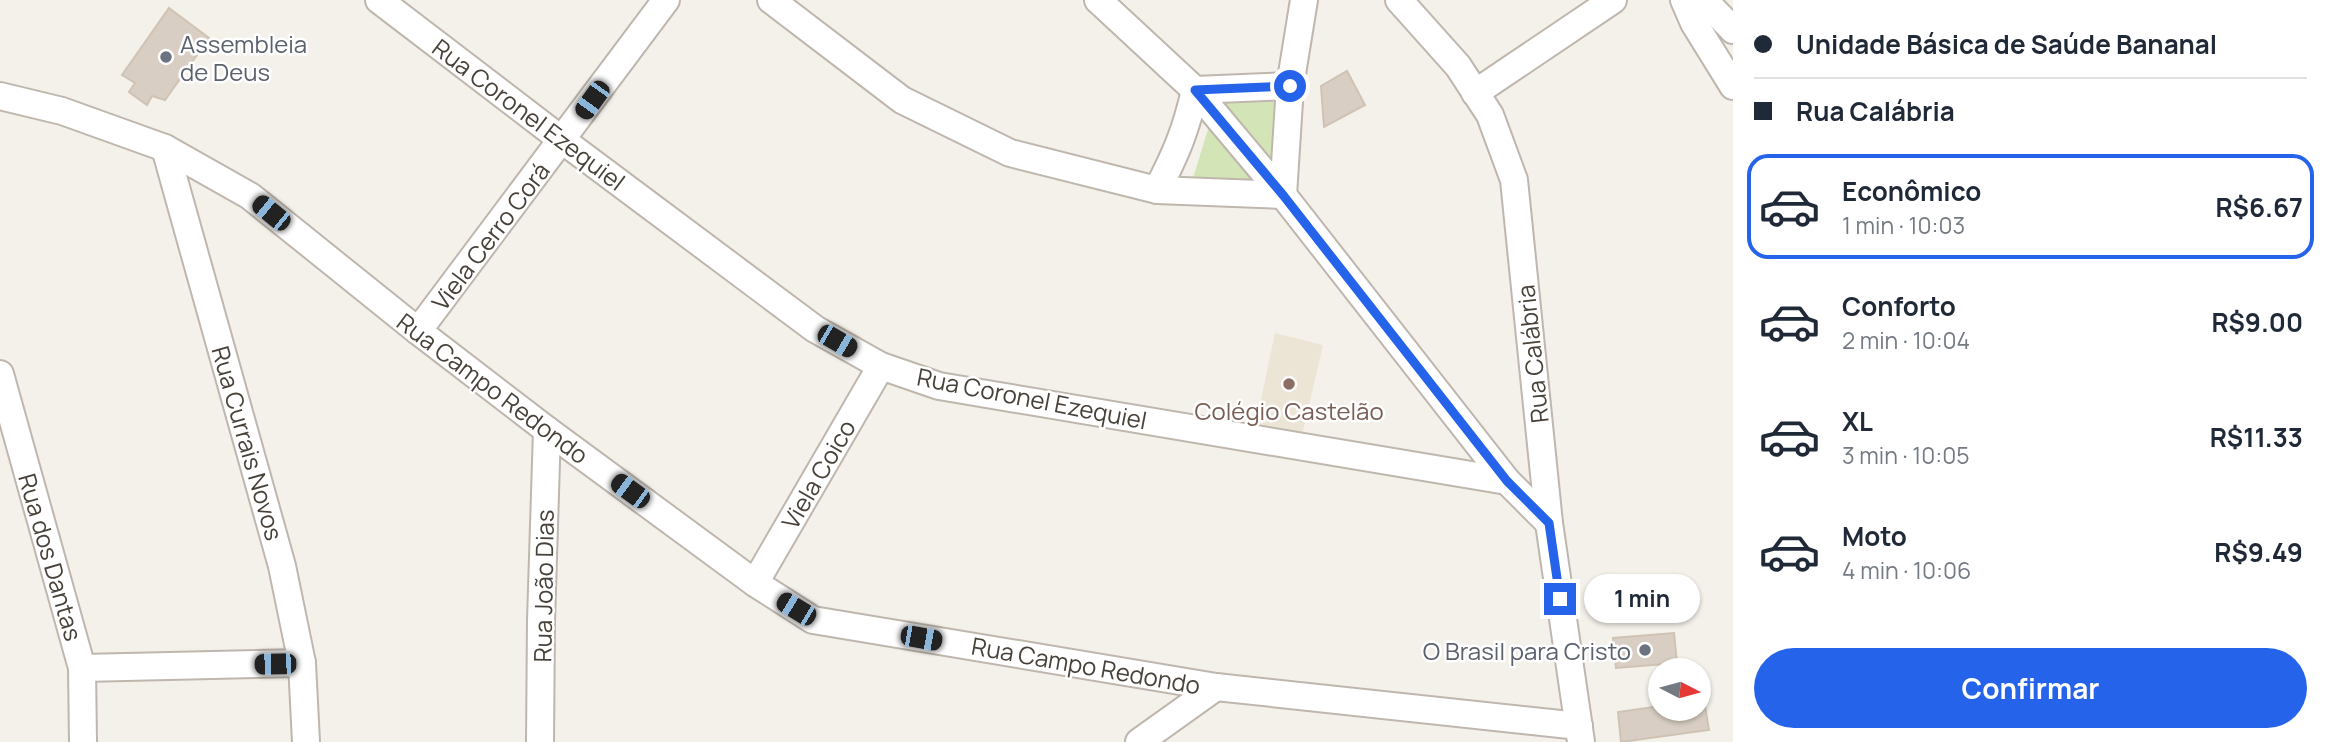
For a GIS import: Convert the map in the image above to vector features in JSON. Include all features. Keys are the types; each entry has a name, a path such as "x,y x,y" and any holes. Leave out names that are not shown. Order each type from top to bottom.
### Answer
{"street":[{"name":"Rua Coronel Ezequiel","path":"379,0 815,329 881,366 939,386 1507,481"},
{"name":"Viela Cerro Corá","path":"418,331 666,0"},
{"path":"771,0 902,100 1010,153 1157,190 1283,195"},
{"path":"1098,0 1195,90 1283,195 1507,481 1549,523"},
{"path":"1283,195 1290,86 1304,0"},
{"name":"Rua Calábria","path":"1399,0 1458,66 1490,115 1514,180 1549,523 1580,734"},
{"path":"1475,93 1613,0"},
{"path":"1684,0 1694,23 1733,86"},
{"path":"1704,0 1733,30"},
{"path":"1195,90 1290,86"},
{"path":"1157,190 1182,140 1195,90"},
{"name":"Rua Campo Redondo","path":"0,96 62,111 165,148 250,196 547,430 755,583 813,620 1216,687 1580,734"},
{"name":"Rua Currais Novos","path":"165,148 282,566 302,663 306,742"},
{"name":"Viela Coico","path":"755,583 881,366"},
{"name":"Rua dos Dantas","path":"0,374 82,668 83,742"},
{"name":"Rua João Dias","path":"540,742 547,430"},
{"path":"82,668 302,663"},
{"path":"1139,742 1216,687"}],"shaded area":[{"name":"Colégio Castelão","path":"1275,333 1323,345 1302,435 1256,424"}],"green space":[{"path":"1285,95 1282,183 1219,101"},
{"path":"1212,116 1274,190 1190,188"}],"building":[{"name":"Assembleia de Deus","path":"169,8 209,38 165,100 152,96 147,105 129,92 135,83 122,75"},
{"path":"1347,71 1365,105 1324,127 1321,86"},
{"name":"O Brasil para Cristo","path":"1674,633 1676,658 1648,658 1648,665 1616,668 1613,638"},
{"path":"1648,708 1648,721 1708,721 1709,730 1621,742 1618,712"}],"place":[{"name":"Assembleia de Deus","path":"166,57"},
{"name":"Colégio Castelão","path":"1289,384"},
{"name":"O Brasil para Cristo","path":"1645,650"}],"route":[{"path":"1290,86 1195,90 1283,195 1507,481 1549,523 1560,599"}]}
